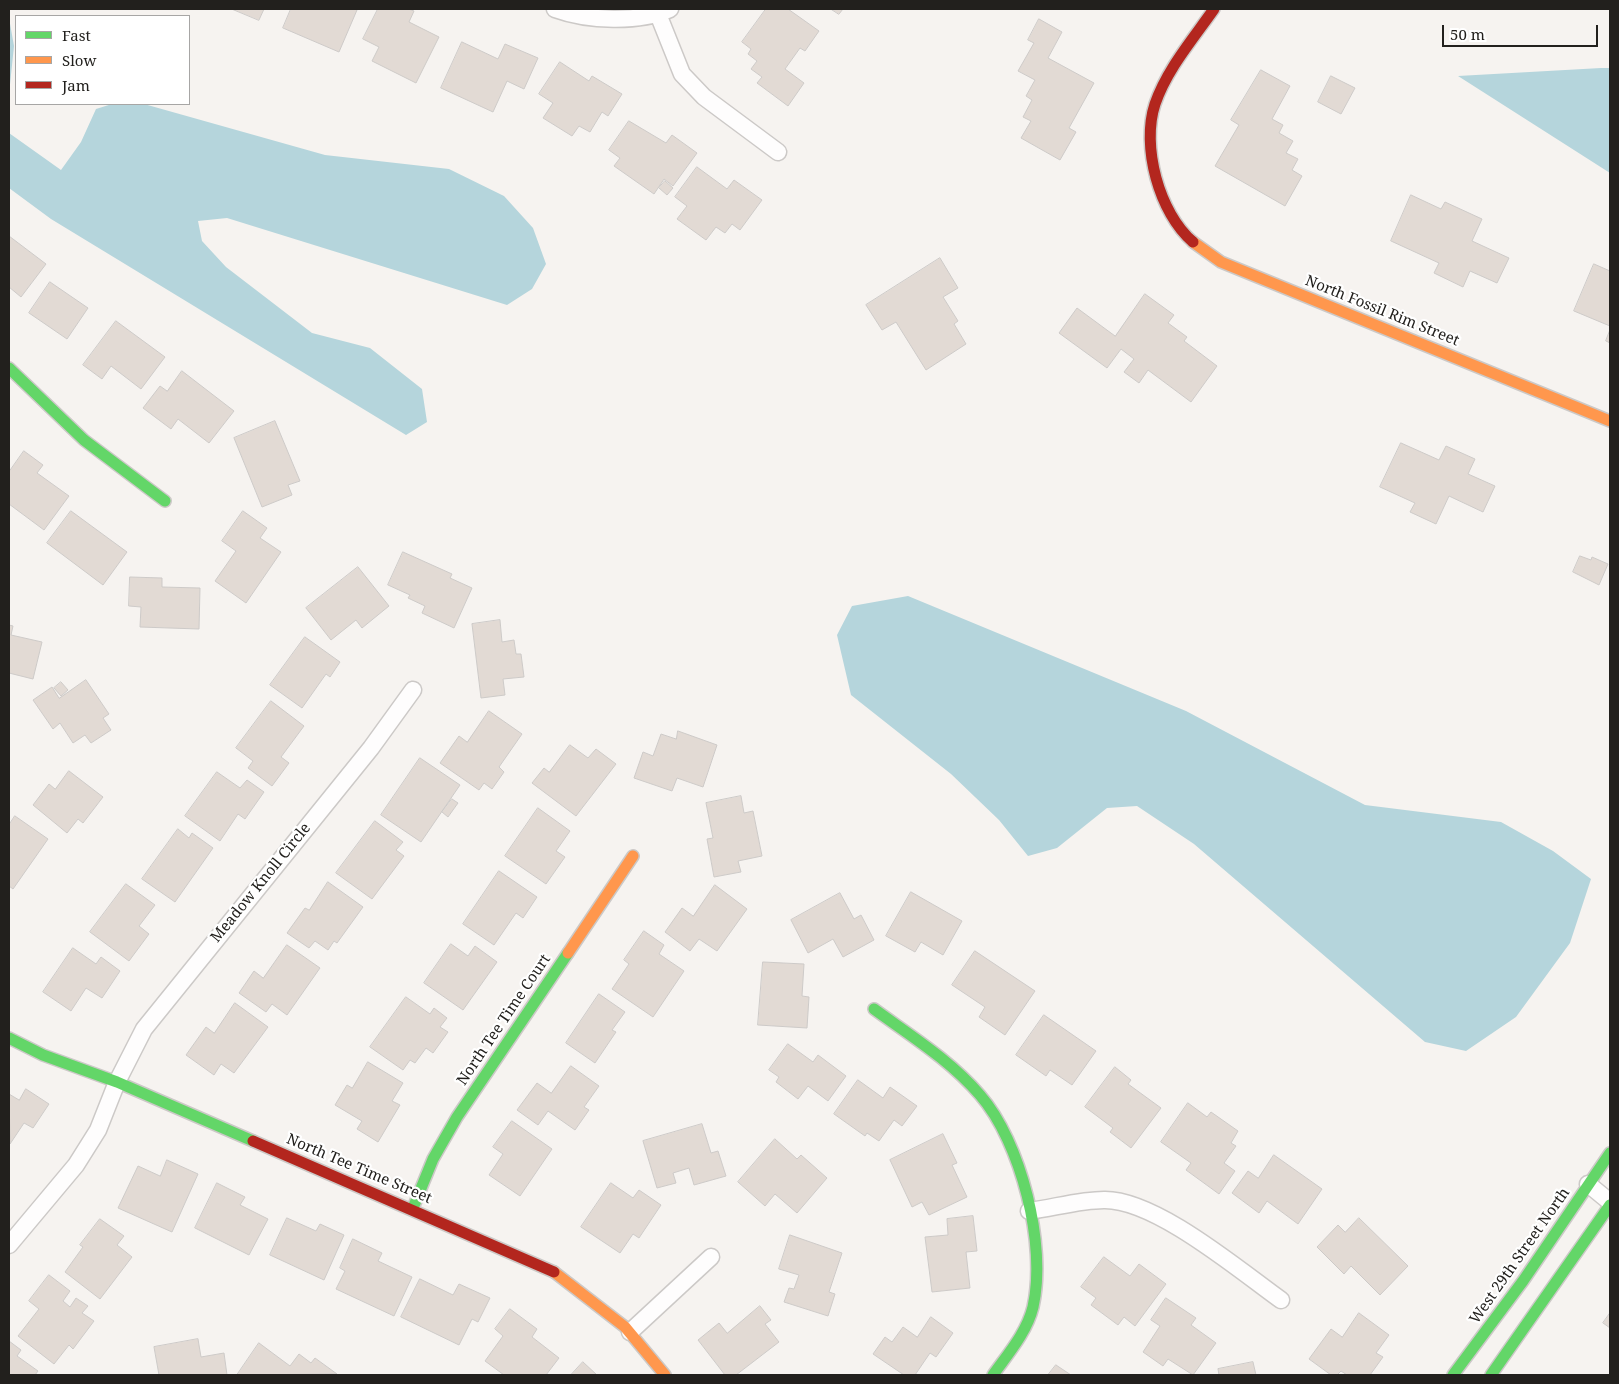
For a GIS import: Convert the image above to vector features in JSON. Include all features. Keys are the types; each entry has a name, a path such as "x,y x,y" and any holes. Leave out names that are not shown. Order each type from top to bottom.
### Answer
{"street":[{"path":"555,9 602,19 664,11 682,74 704,97 778,152"},
{"name":"North Fossil Rim Street","path":"1214,9 1170,75 1152,117 1152,161 1163,202 1182,230 1199,249 1221,262 1610,421"},
{"path":"9,368 84,440 165,501"},
{"name":"Meadow Knoll Circle","path":"9,1245 76,1165 98,1130 117,1082 144,1029 371,748 414,690"},
{"name":"North Tee Time Court","path":"413,1208 432,1159 457,1117 633,856"},
{"path":"874,1009 954,1069 976,1090 996,1117 1015,1152 1029,1211 1036,1274 1032,1307 1019,1338 993,1375"},
{"name":"North Tee Time Street","path":"9,1038 43,1055 117,1082 413,1208 550,1269 630,1332 665,1375"},
{"name":"West 29th Street North","path":"1453,1375 1523,1281 1609,1155"},
{"path":"1491,1375 1610,1204 1588,1184"},
{"path":"1029,1211 1105,1200 1135,1205 1178,1228 1281,1300"},
{"path":"630,1332 711,1257"}],"water":[{"path":"9,18 14,46 9,94"},
{"path":"1601,68 1610,68 1610,173 1458,76"},
{"path":"109,105 148,105 325,155 449,169 504,196 533,228 546,264 532,289 507,305 227,218 198,221 202,241 226,267 312,333 370,348 422,389 427,422 406,435 51,219 9,188 9,133 61,170 81,142 96,109"},
{"path":"908,596 1186,711 1365,805 1501,822 1553,851 1591,879 1570,943 1516,1017 1466,1051 1425,1042 1194,844 1137,806 1107,808 1057,848 1028,856 999,820 951,774 851,695 837,635 852,606"}],"building":[{"path":"232,9 264,9 259,20"},
{"path":"291,9 357,10 339,52 283,28"},
{"path":"378,9 409,9 414,11 409,22 439,37 416,83 372,61 379,47 363,39"},
{"path":"766,9 788,9 819,31 805,51 800,48 785,69 804,83 788,106 757,83 762,77 751,69 757,61 748,54 751,49 742,42"},
{"path":"831,9 843,9 839,14"},
{"path":"1039,19 1062,32 1048,58 1094,83 1069,128 1076,132 1060,160 1021,138 1031,121 1023,117 1032,100 1026,96 1035,80 1018,71 1034,43 1028,40"},
{"path":"462,42 498,59 505,44 538,58 524,89 507,81 493,112 441,88"},
{"path":"560,62 589,81 592,76 622,94 608,116 602,112 590,132 579,126 572,136 543,118 553,103 539,94"},
{"path":"1261,70 1290,86 1272,119 1283,125 1279,133 1293,141 1286,153 1298,159 1292,170 1302,176 1285,206 1215,166 1239,125 1231,120"},
{"path":"1331,76 1355,88 1341,114 1318,102"},
{"path":"629,121 666,143 672,135 697,153 673,186 664,179 654,194 614,166 620,158 609,150"},
{"path":"697,167 727,189 734,180 762,200 740,230 732,224 725,233 716,227 706,240 677,219 687,206 675,197"},
{"path":"665,181 673,188 667,195 659,188"},
{"path":"1411,195 1441,209 1445,202 1482,219 1472,241 1509,258 1497,283 1470,271 1463,287 1434,273 1439,263 1391,241"},
{"path":"9,236 46,264 21,297 9,287"},
{"path":"940,258 958,288 943,297 958,321 954,324 966,344 926,370 896,322 882,330 866,305"},
{"path":"1594,264 1610,271 1610,326 1574,311"},
{"path":"50,282 88,308 67,339 29,313"},
{"path":"1145,294 1174,315 1168,323 1187,337 1184,341 1217,366 1191,402 1148,370 1139,383 1124,372 1134,359 1121,349 1107,368 1059,333 1077,308 1115,336"},
{"path":"116,321 165,357 141,389 111,366 102,379 83,365"},
{"path":"1610,330 1610,343 1606,341"},
{"path":"182,371 234,411 209,443 178,419 171,429 143,408 160,386 167,391"},
{"path":"275,421 300,481 288,485 292,495 262,507 234,438"},
{"path":"1401,443 1439,460 1446,446 1475,459 1468,474 1495,486 1483,512 1449,496 1436,524 1410,512 1415,503 1380,487"},
{"path":"24,451 43,465 37,473 69,496 44,530 9,504 9,472"},
{"path":"71,511 127,552 103,585 47,543"},
{"path":"243,511 267,528 260,538 281,552 246,603 215,581 236,551 222,541"},
{"path":"403,552 452,574 450,578 472,588 454,628 422,613 425,606 408,598 410,595 388,585"},
{"path":"1580,556 1591,560 1592,557 1608,564 1599,585 1573,572"},
{"path":"358,567 389,606 362,628 356,620 331,640 306,608"},
{"path":"130,577 162,578 162,587 200,588 199,629 140,627 141,607 129,606"},
{"path":"500,620 502,642 514,640 516,654 521,654 524,677 503,679 505,695 481,698 472,624"},
{"path":"9,625 13,626 11,635 42,642 33,679 9,673"},
{"path":"305,637 340,662 330,677 326,674 302,708 270,685"},
{"path":"86,680 109,714 103,718 111,730 91,743 85,735 73,743 60,723 53,729 33,700 52,687 59,698"},
{"path":"61,682 68,690 61,696 54,688"},
{"path":"271,701 304,726 281,757 289,763 272,786 248,768 253,761 236,748"},
{"path":"489,711 522,734 499,767 504,772 492,789 484,783 479,790 440,763 459,736 467,742"},
{"path":"678,731 717,745 703,787 677,778 672,791 634,778 643,752 653,756 661,734 676,739"},
{"path":"570,745 588,758 596,749 616,764 576,816 532,783 544,768 549,772"},
{"path":"420,758 460,785 421,842 381,815"},
{"path":"69,771 103,797 83,823 78,819 67,833 33,805 49,784 55,789"},
{"path":"217,772 240,788 247,780 264,792 245,819 238,814 220,841 185,816"},
{"path":"741,796 744,813 753,811 762,856 738,861 741,872 714,877 707,839 713,838 706,803"},
{"path":"452,799 458,803 448,817 442,812"},
{"path":"538,808 570,831 556,851 565,857 546,884 505,856"},
{"path":"15,816 48,839 13,889 9,886 9,825"},
{"path":"375,821 403,842 396,850 404,856 372,899 336,873"},
{"path":"178,829 189,838 192,833 213,848 175,902 142,879"},
{"path":"499,871 537,897 523,918 516,913 494,945 463,924"},
{"path":"328,882 363,907 337,943 334,941 328,950 315,941 309,948 287,933 305,908 309,910"},
{"path":"126,884 155,905 139,926 149,934 129,961 90,932"},
{"path":"715,885 747,909 717,951 699,939 690,951 665,932 682,908 693,916"},
{"path":"911,892 962,921 943,955 921,942 915,952 886,936"},
{"path":"840,893 854,919 861,915 874,940 843,957 833,939 808,953 791,920"},
{"path":"644,931 664,945 659,954 684,971 653,1017 612,989 629,964 624,960"},
{"path":"451,944 468,956 475,946 497,962 463,1010 424,983"},
{"path":"287,945 320,968 287,1015 272,1004 266,1012 239,993 254,971 263,978"},
{"path":"73,948 96,964 101,957 120,971 102,998 86,988 71,1011 43,992"},
{"path":"975,951 1035,991 1005,1035 979,1017 985,1007 952,985"},
{"path":"763,962 804,964 802,996 809,997 807,1028 758,1025"},
{"path":"599,994 625,1012 612,1030 616,1032 595,1063 566,1043"},
{"path":"406,997 430,1014 434,1008 447,1018 440,1027 448,1032 433,1053 426,1048 415,1063 410,1060 403,1070 370,1047"},
{"path":"235,1003 268,1027 234,1073 221,1064 214,1075 186,1055 206,1027 214,1033"},
{"path":"1044,1015 1096,1051 1072,1085 1050,1070 1046,1076 1016,1055"},
{"path":"788,1044 813,1062 818,1055 846,1076 828,1101 808,1086 798,1099 776,1082 779,1077 769,1070"},
{"path":"368,1062 403,1083 392,1101 400,1105 378,1142 357,1129 362,1121 335,1105 347,1085 352,1088"},
{"path":"571,1066 599,1086 584,1107 589,1110 575,1130 548,1111 538,1125 517,1110 537,1083 551,1093"},
{"path":"1115,1067 1131,1080 1128,1084 1161,1108 1131,1148 1110,1132 1113,1128 1085,1107"},
{"path":"858,1080 883,1098 890,1087 917,1106 902,1126 894,1120 879,1141 867,1133 865,1136 834,1114"},
{"path":"26,1089 49,1104 33,1128 24,1123 10,1144 9,1094 19,1100"},
{"path":"1188,1103 1207,1117 1211,1112 1238,1131 1231,1143 1236,1146 1224,1163 1235,1171 1219,1194 1186,1170 1191,1163 1161,1142"},
{"path":"512,1121 552,1149 520,1196 489,1175 503,1154 493,1147"},
{"path":"702,1124 711,1153 718,1151 726,1176 694,1185 689,1168 673,1173 676,1183 657,1188 643,1141"},
{"path":"943,1134 957,1163 952,1165 967,1197 929,1215 922,1202 912,1207 890,1160"},
{"path":"775,1139 797,1159 801,1155 827,1178 797,1213 775,1194 765,1206 738,1182"},
{"path":"1274,1155 1322,1189 1298,1224 1267,1201 1259,1213 1232,1193 1248,1171 1258,1178"},
{"path":"167,1160 198,1174 172,1232 118,1208 138,1166 160,1176"},
{"path":"217,1183 245,1197 240,1205 268,1219 249,1255 195,1228"},
{"path":"611,1183 633,1198 639,1190 661,1205 639,1238 633,1234 620,1253 581,1227"},
{"path":"973,1216 977,1251 966,1252 970,1288 932,1292 925,1237 948,1235 947,1219"},
{"path":"287,1218 316,1231 320,1224 344,1235 324,1280 270,1255"},
{"path":"1359,1218 1408,1266 1380,1295 1351,1266 1344,1274 1317,1247 1338,1225 1345,1232"},
{"path":"100,1219 124,1236 117,1245 132,1257 100,1299 65,1272 83,1247 80,1245"},
{"path":"790,1235 842,1253 829,1292 835,1294 828,1316 784,1302 789,1288 794,1289 799,1275 779,1269"},
{"path":"353,1239 382,1253 378,1261 412,1277 394,1316 336,1289 345,1271 340,1268"},
{"path":"1104,1257 1130,1276 1139,1264 1166,1284 1135,1326 1124,1317 1118,1325 1091,1305 1096,1298 1081,1287"},
{"path":"49,1275 70,1291 63,1301 70,1307 76,1298 88,1306 82,1313 94,1321 73,1349 69,1345 54,1364 18,1336 39,1309 29,1301"},
{"path":"420,1279 453,1295 459,1284 490,1298 478,1322 472,1319 459,1345 401,1317"},
{"path":"1166,1298 1196,1318 1191,1325 1216,1343 1193,1375 1168,1359 1163,1366 1143,1352 1160,1326 1151,1320"},
{"path":"760,1306 771,1320 765,1324 779,1342 736,1375 725,1375 698,1340 719,1323 727,1333"},
{"path":"510,1309 537,1329 532,1337 559,1358 546,1375 504,1375 485,1361 503,1336 495,1329"},
{"path":"1359,1313 1389,1335 1376,1353 1383,1357 1370,1375 1347,1375 1341,1371 1337,1375 1331,1375 1309,1359 1331,1329 1342,1337"},
{"path":"1610,1313 1610,1328 1603,1323"},
{"path":"931,1317 953,1333 936,1357 930,1353 915,1375 904,1375 873,1354 885,1337 892,1342 903,1327 917,1337"},
{"path":"198,1339 201,1357 224,1353 227,1375 159,1375 154,1347"},
{"path":"9,1341 21,1350 17,1356 38,1371 35,1375 9,1375"},
{"path":"259,1343 290,1366 299,1354 311,1363 315,1358 337,1374 237,1375"},
{"path":"583,1362 597,1375 571,1375"},
{"path":"1253,1362 1256,1375 1219,1375 1218,1369"},
{"path":"1056,1365 1071,1375 1048,1375"}],"traffic: fast":[{"path":"9,368 84,440 165,501"},
{"path":"413,1208 433,1159 457,1117 568,953"},
{"path":"874,1009 943,1060 980,1095 995,1115 1008,1139 1018,1166 1027,1195 1033,1225 1036,1282 1033,1307 1026,1325 993,1375"},
{"path":"9,1038 43,1055 117,1082 253,1141"},
{"path":"1453,1375 1523,1281 1610,1153"},
{"path":"1491,1375 1610,1205"}],"traffic: slow":[{"path":"1193,242 1221,262 1610,421"},
{"path":"568,953 633,856"},
{"path":"554,1272 625,1327 665,1375"}],"traffic: jam":[{"path":"1193,242 1181,229 1162,197 1152,158 1151,121 1155,104 1166,79 1214,9"},
{"path":"253,1141 554,1272"}]}
